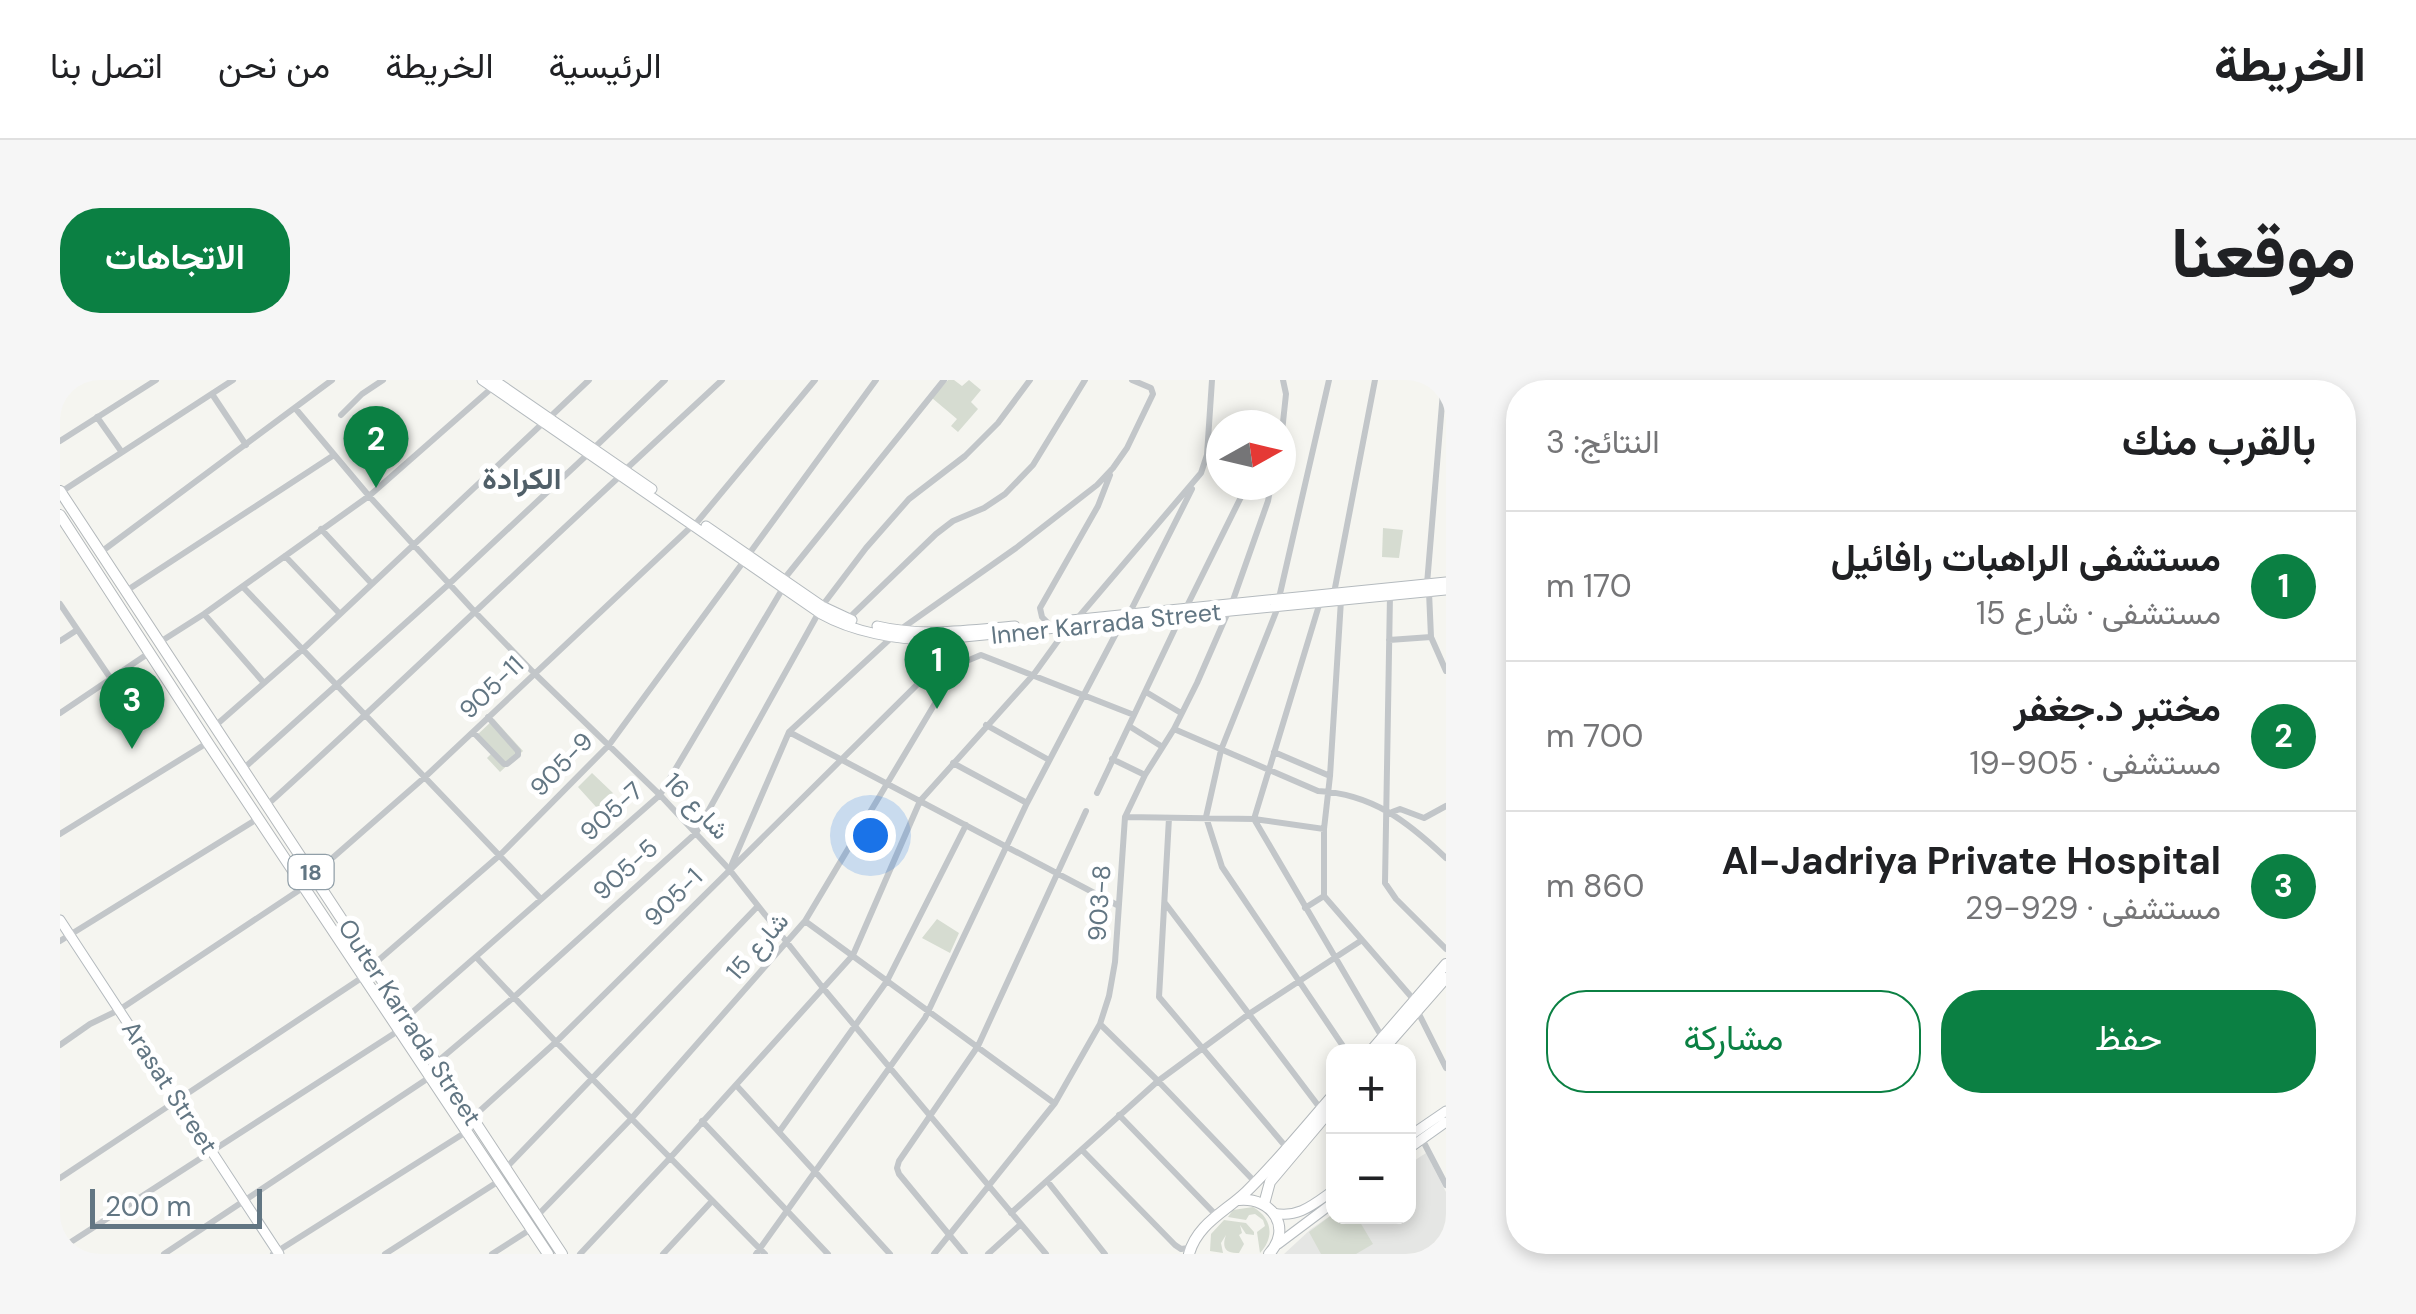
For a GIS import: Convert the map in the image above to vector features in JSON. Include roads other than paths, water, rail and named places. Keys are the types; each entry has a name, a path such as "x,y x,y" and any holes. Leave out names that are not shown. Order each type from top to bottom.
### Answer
{"main road":[{"name":"Inner Karrada Street","path":"482,380 496,382 842,624 933,640 1338,596 1446,590"},
{"name":"Outer Karrada Street","path":"60,491 562,1254"},
{"name":"Outer Karrada Street","path":"60,514 548,1254"},
{"name":"Inner Karrada Street","path":"1279,603 1390,595 1446,582"},
{"name":"Inner Karrada Street","path":"820,609 895,634 1044,626"},
{"name":"Arasat Street","path":"60,920 65,938 119,1010 277,1253"},
{"path":"1388,1044 1446,964"},
{"path":"1376,1044 1446,978"},
{"path":"1189,1252 1201,1231 1255,1182 1326,1102"},
{"path":"1414,1134 1446,1111"},
{"path":"1264,1204 1270,1182 1326,1116"},
{"path":"1416,1143 1446,1122"},
{"path":"1273,1213 1294,1216 1326,1196"},
{"path":"1235,1201 1264,1204 1273,1213 1279,1230 1278,1244"},
{"path":"1269,1254 1326,1208"}],"street":[{"path":"60,441 156,380"},
{"path":"60,491 233,380"},
{"path":"101,552 332,380"},
{"path":"341,415 383,380"},
{"path":"215,726 303,649 589,380"},
{"path":"242,770 449,584 665,380"},
{"path":"266,806 722,380"},
{"name":"905-11","path":"313,875 425,777 696,523 815,380"},
{"name":"905-9","path":"373,965 500,855 609,744 876,380"},
{"name":"905-7","path":"408,1017 660,795 784,583 944,380"},
{"name":"905-5","path":"436,1062 696,833 820,609 908,499 965,456 998,423 1030,380"},
{"path":"848,620 936,534 1005,494 1034,465 1085,380"},
{"path":"1056,644 1044,626 1041,605 1098,506 1152,394 1151,388 1132,380"},
{"path":"476,957 760,1252 928,1011 1027,803 1198,479 1207,455 1212,380"},
{"path":"1283,380 1284,410"},
{"path":"1330,380 1279,603 1221,750 1206,817 1222,867 1341,1044"},
{"path":"1375,380 1338,596 1324,829 1324,896 1416,1005 1446,1068"},
{"path":"160,642 369,496 496,382"},
{"path":"1444,384 1428,588 1431,637 1446,672"},
{"path":"212,394 246,444"},
{"name":"شارع 16","path":"296,408 369,496 474,611 730,869 823,988 1046,1254"},
{"path":"97,417 121,451"},
{"path":"126,591 334,455"},
{"path":"730,869 789,732 895,634 1016,548 1113,468"},
{"path":"580,1254 853,954 920,801 1034,674 1072,623 1198,479"},
{"path":"1097,793 1239,500"},
{"name":"903-8","path":"934,1254 1055,1103 1100,1024 1115,962 1125,817 1197,683 1230,607 1266,500"},
{"path":"321,529 372,584"},
{"path":"284,556 340,614"},
{"path":"243,586 541,899"},
{"path":"1390,595 1385,883 1446,949"},
{"path":"1320,602 1254,819 1382,1036"},
{"path":"60,604 110,679"},
{"path":"204,614 264,683"},
{"path":"60,640 77,630"},
{"path":"1389,640 1431,637"},
{"path":"933,640 942,660 958,665 981,656 1134,715"},
{"path":"60,712 150,652"},
{"name":"905-1","path":"473,1116 556,1042 942,660"},
{"name":"شارع 15","path":"537,1216 631,1119 805,921 958,665"},
{"path":"1146,692 1181,714"},
{"path":"473,732 504,764 518,754 488,717"},
{"path":"986,725 1050,760"},
{"path":"1129,726 1162,746"},
{"path":"1174,729 1318,792 1389,811 1415,828 1446,858"},
{"path":"789,732 1118,904"},
{"path":"60,834 208,743"},
{"path":"1274,752 1330,776"},
{"path":"1112,759 1145,775"},
{"path":"953,763 1027,803"},
{"path":"1389,811 1400,809 1424,818 1446,806"},
{"path":"965,1254 897,1168 978,1046 1086,811"},
{"path":"1125,817 1254,819 1324,829"},
{"path":"65,938 258,818"},
{"path":"1169,818 1159,998 1286,1147"},
{"path":"780,1132 887,980 966,825"},
{"path":"60,1044 119,1010 305,886"},
{"path":"1305,908 1324,896"},
{"path":"1164,902 1320,1108"},
{"path":"506,1168 757,907"},
{"path":"805,921 1055,1103"},
{"path":"1011,1214 1158,1081 1249,1014 1362,940"},
{"path":"60,1178 364,976"},
{"path":"1100,1024 1255,1182"},
{"path":"60,1249 399,1030"},
{"path":"164,1254 430,1077"},
{"path":"736,1085 890,1254"},
{"path":"1120,1115 1216,1215"},
{"path":"702,1122 828,1254"},
{"path":"277,1253 467,1132"},
{"path":"1422,1139 1446,1185"},
{"path":"1082,1150 1175,1245 1189,1252"},
{"path":"385,1254 499,1181"},
{"path":"1048,1182 1105,1254"},
{"path":"663,1254 712,1201"},
{"path":"988,1254 1020,1224"},
{"path":"492,1254 532,1229"}],"place":[{"name":"مختبر د.جغفر","path":"376,488"},
{"name":"مستشفى الراهبات رافائيل","path":"937,709"},
{"name":"Al-Jadriya Private Hospital","path":"132,749"}],"district":[{"name":"الكرادة","path":"522,479"}]}
